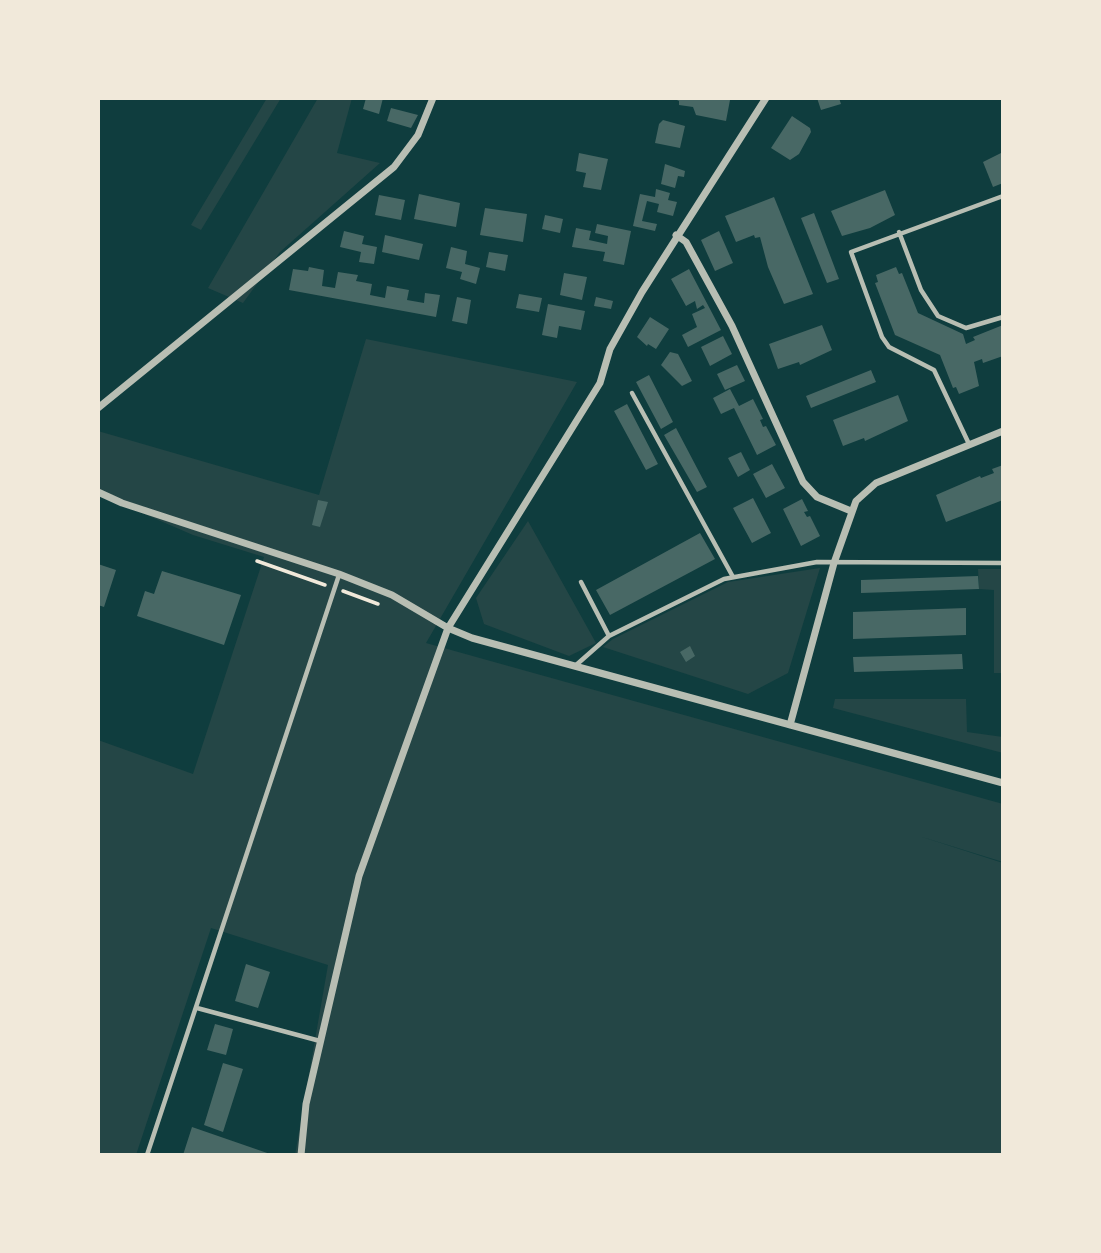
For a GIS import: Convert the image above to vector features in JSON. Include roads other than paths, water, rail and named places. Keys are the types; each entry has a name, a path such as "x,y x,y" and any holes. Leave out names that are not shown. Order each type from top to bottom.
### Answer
{"street":[{"path":"98,408 394,167 418,135 433,98"},
{"path":"300,1153 306,1104 359,876 448,628 600,383 610,349 676,235 766,98"},
{"path":"676,235 686,242 752,366 764,402 803,482 817,497 851,511"},
{"path":"790,725 834,563 851,511 862,494 876,483 1003,431"},
{"path":"98,492 122,503 339,574 392,595 448,628 472,638 1003,783"}],"lane":[{"path":"969,445 934,370 889,347 882,337 851,252 899,232 1003,196"},
{"path":"899,232 928,304 938,316 966,328 1003,317"},
{"path":"632,393 733,576"},
{"path":"575,666 609,636 713,583 733,576 817,562 1003,563"},
{"path":"147,1155 339,574"},
{"path":"581,582 609,636"},
{"path":"196,1008 321,1042"}]}
